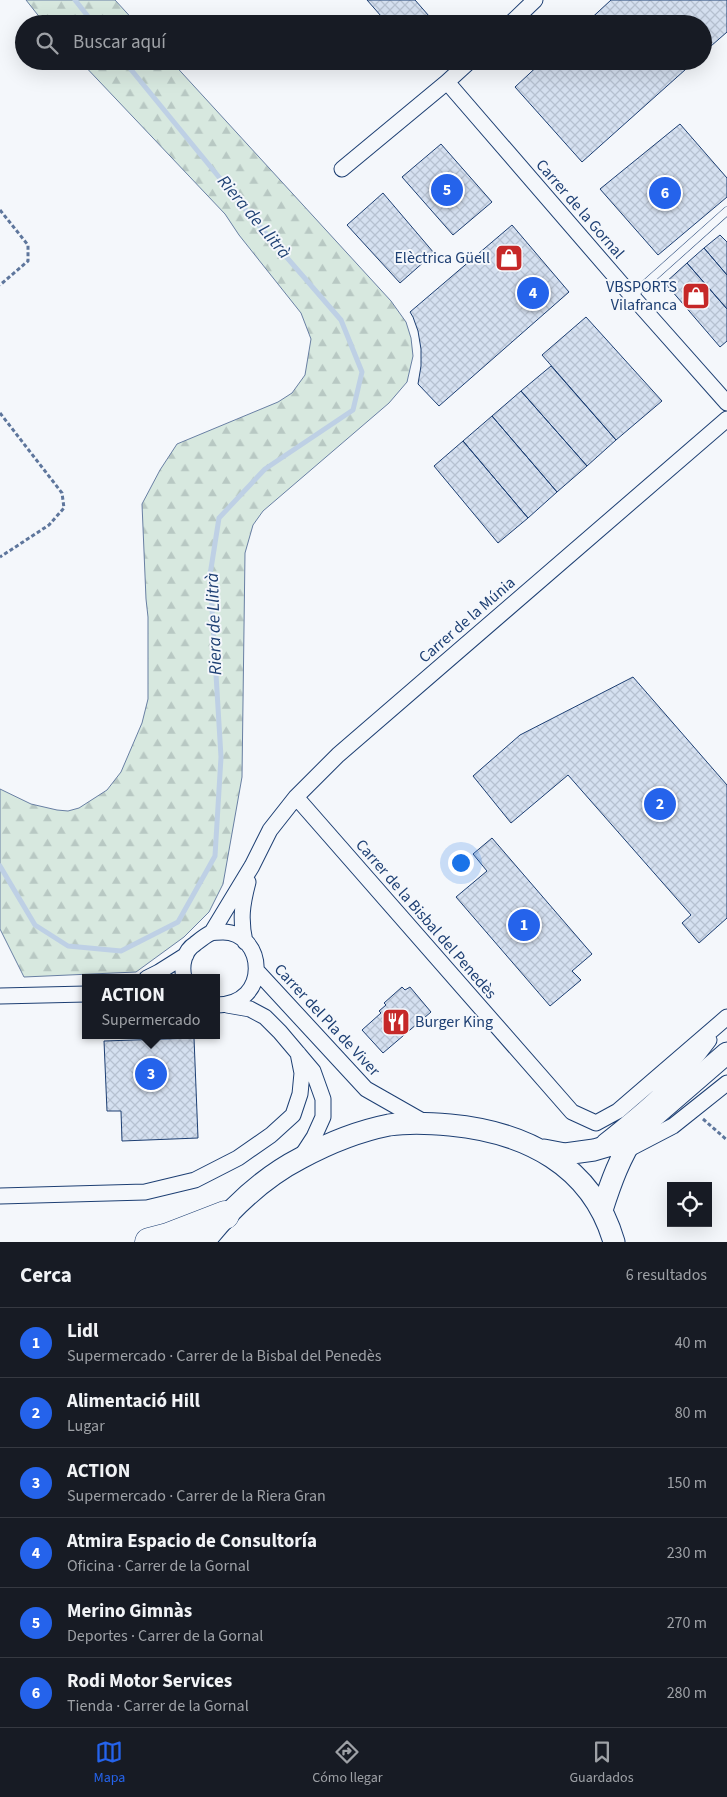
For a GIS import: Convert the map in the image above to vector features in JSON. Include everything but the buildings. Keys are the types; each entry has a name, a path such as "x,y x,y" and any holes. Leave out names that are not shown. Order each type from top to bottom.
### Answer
{"highway":[{"path":"149,1242 226,1216"}],"street":[{"path":"519,15 535,0"},
{"path":"342,169 461,70"},
{"name":"Carrer de la Gornal","path":"448,82 632,296 727,403"},
{"name":"Carrer de la Múnia","path":"212,932 252,866 270,830 296,797 338,755 727,418"},
{"name":"Carrer de la Bisbal del Penedès","path":"296,797 572,1112 596,1123 618,1111 725,1019"},
{"name":"Carrer de la Múnia","path":"252,866 243,900 241,923 245,942 251,949 256,961 257,971"},
{"path":"184,974 183,963 189,948 212,932 228,932 245,942"},
{"path":"155,974 186,955"},
{"path":"222,1005 241,999 251,989 257,971"},
{"name":"Carrer del Pla de Viver","path":"257,971 366,1089 425,1123"},
{"path":"0,996 82,994"},
{"path":"222,1005 250,1009 265,1017 313,1071 323,1099 323,1117 314,1137 300,1158"},
{"path":"594,1150 667,1088 695,1059 725,1019"},
{"path":"0,1196 145,1192 195,1180 238,1158 271,1135 293,1115 300,1094 302,1073 298,1053"},
{"path":"541,1150 565,1154 594,1150 618,1143 638,1130 727,1053"},
{"path":"624,1151 673,1126 727,1083"},
{"path":"204,1242 226,1216 249,1194 300,1158 331,1144 366,1132 389,1126 425,1123 469,1127 505,1135 541,1150 560,1163 591,1194 602,1210 614,1242"},
{"path":"602,1210 613,1176 624,1151 638,1130"}],"lane":[{"path":"632,296 727,212"}],"path":[{"path":"0,210 28,245 28,261 0,285"},
{"path":"0,413 62,493 64,508 48,525 0,557"},
{"path":"700,1117 727,1140"}],"green space":[{"path":"26,0 115,0 129,15 38,15"},
{"path":"89,70 179,70 391,301 406,322 411,338 413,356 407,382 389,403 263,511 253,525 245,553 242,777 223,884 209,912 184,937 136,972 24,977 0,929 0,789 31,804 68,811 79,808 107,790 121,772 142,723 148,699 148,617 142,504 160,470 177,444 278,402 292,393 305,375 311,339 301,313 239,235 225,214"}],"waterway":[{"name":"Riera de Llitrà","path":"75,0 87,15"},
{"name":"Riera de Llitrà","path":"0,866 35,925 68,946 121,951 178,922 215,856 221,757 210,575 219,518 265,469 353,410 362,372 341,320 250,215 131,70"}],"place":[{"name":"Merino Gimnàs","path":"447,190"},
{"name":"Rodi Motor Services","path":"665,193"},
{"name":"Elèctrica Güell","path":"509,258"},
{"name":"Atmira Espacio de Consultoría","path":"533,293"},
{"name":"VBSPORTS Vilafranca","path":"696,296"},
{"name":"Alimentació Hill","path":"660,804"},
{"name":"Lidl","path":"524,925"},
{"name":"Burger King","path":"396,1022"},
{"name":"ACTION","path":"151,1074"}]}
